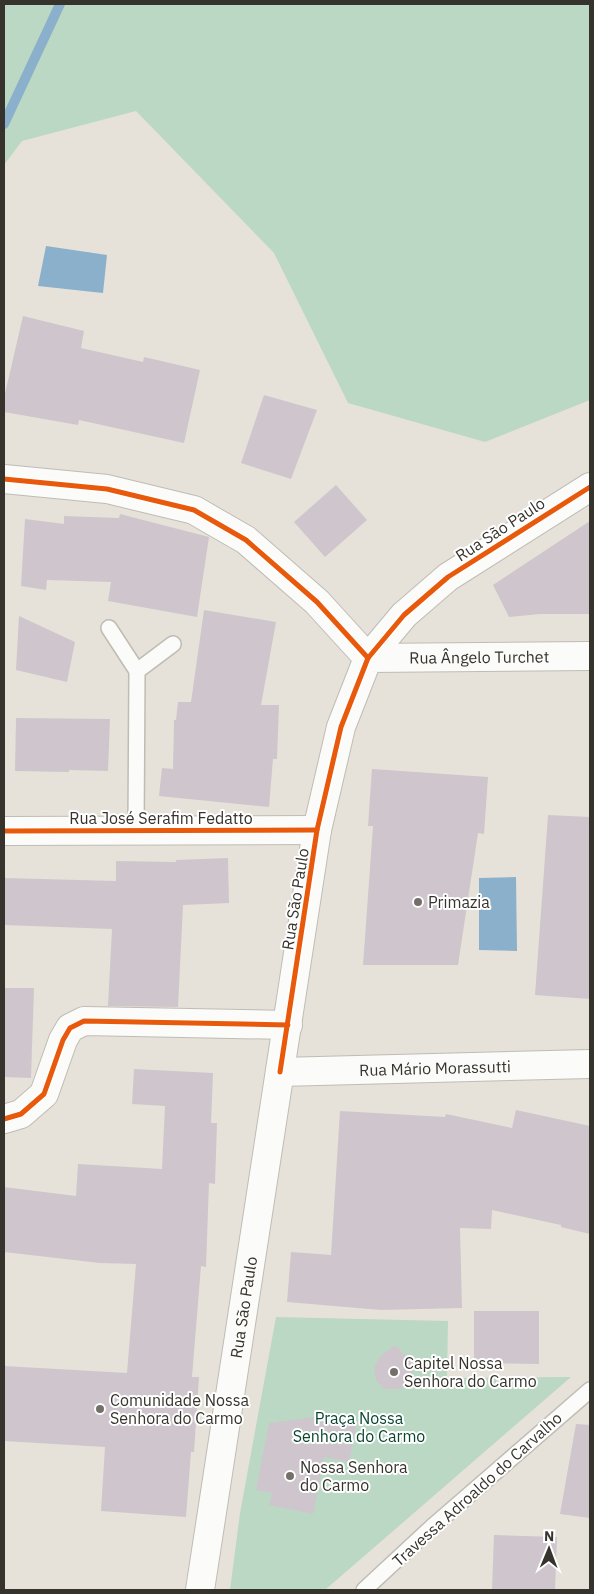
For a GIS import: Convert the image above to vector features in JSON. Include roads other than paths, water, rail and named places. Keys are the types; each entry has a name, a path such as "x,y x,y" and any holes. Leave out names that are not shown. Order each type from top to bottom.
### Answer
{"street":[{"path":"4,479 107,489 194,510 246,540 317,602 368,658"},
{"name":"Rua São Paulo","path":"200,1590 318,830 341,727 368,658 404,615 448,577 590,486"},
{"name":"Rua Ângelo Turchet","path":"368,658 590,656"},
{"name":"Rua José Serafim Fedatto","path":"4,831 318,830"},
{"path":"4,1119 21,1114 44,1094 63,1040 70,1028 84,1021 288,1026"},
{"name":"Rua Mário Morassutti","path":"280,1072 590,1064"}],"lane":[{"path":"109,628 137,671 136,830"},
{"path":"137,671 173,644"},
{"name":"Travessa Adroaldo do Carvalho","path":"364,1590 432,1527 590,1390"}],"water":[{"path":"46,246 107,255 103,293 38,286"},
{"path":"516,877 517,951 479,950 479,878"}],"waterway":[{"path":"4,124 60,4"}],"place":[{"name":"Primazia","path":"418,902"},
{"name":"Capitel Nossa Senhora do Carmo","path":"394,1372"},
{"name":"Comunidade Nossa Senhora do Carmo","path":"100,1409"},
{"name":"Nossa Senhora do Carmo","path":"290,1476"}],"park label":[{"name":"Praça Nossa Senhora do Carmo","path":"359,1427"}]}
